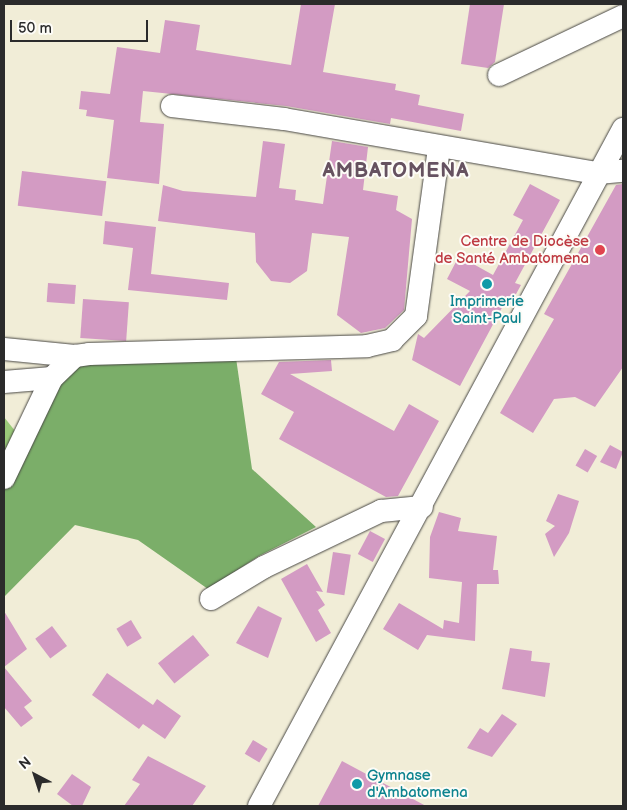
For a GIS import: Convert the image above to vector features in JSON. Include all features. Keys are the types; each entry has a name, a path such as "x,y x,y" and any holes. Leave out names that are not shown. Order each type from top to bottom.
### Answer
{"street":[{"path":"499,75 623,16"},
{"path":"172,106 284,119 439,149 598,173 623,171"},
{"path":"259,806 422,507 623,129"},
{"path":"4,349 75,356 367,346 392,340 416,316 439,149"},
{"path":"4,478 52,378 75,356"},
{"path":"4,382 52,378"},
{"path":"211,599 264,567 381,511 422,507"}],"green space":[{"path":"235,351 252,469 316,527 259,556 208,589 138,540 75,525 4,597 4,478 64,367"},
{"path":"4,417 19,436 4,468"}],"building":[{"path":"301,4 335,4 323,72 396,84 395,90 420,95 418,105 464,114 461,131 391,118 390,124 286,106 143,91 140,122 164,124 159,184 107,178 114,120 86,116 87,110 79,109 81,91 110,94 117,47 160,53 165,20 200,25 196,50 291,65"},
{"path":"470,4 504,4 495,62 488,68 461,64"},
{"path":"263,141 285,144 279,188 296,190 295,200 323,204 332,141 368,147 363,190 398,196 396,210 412,219 404,310 385,328 361,333 337,315 349,237 312,233 307,271 290,283 271,281 256,262 255,233 158,221 163,185 183,191 256,197"},
{"path":"22,171 106,181 102,216 18,206"},
{"name":"Imprimerie Saint-Paul","path":"530,184 560,200 515,283 521,285 510,305 505,302 460,386 412,360 418,334 424,338 470,291 447,279 459,256 493,275 523,220 513,215"},
{"path":"623,184 623,367 595,407 575,397 554,399 533,433 500,413 554,319 544,314 616,185"},
{"path":"105,221 156,227 151,274 229,283 227,300 128,290 133,248 103,244"},
{"path":"48,283 76,285 75,304 47,302"},
{"path":"83,299 129,302 126,341 80,338"},
{"path":"331,360 332,371 290,374 394,431 409,404 439,421 398,496 386,497 279,439 294,412 261,394 279,362"},
{"path":"610,445 623,452 616,469 600,462"},
{"path":"585,449 597,456 588,472 576,465"},
{"path":"558,494 579,501 569,533 554,557 545,534 555,526 546,521"},
{"path":"439,512 461,518 458,531 497,536 493,570 498,570 499,584 477,584 475,641 427,635 418,650 383,629 399,603 443,629 444,620 459,623 462,582 429,578 430,537"},
{"path":"370,531 385,539 373,562 358,554"},
{"path":"333,552 351,555 344,595 327,592"},
{"path":"307,564 323,592 316,591 325,605 318,610 331,633 316,642 281,579"},
{"path":"258,606 282,618 268,658 236,643"},
{"path":"4,611 27,649 4,667"},
{"path":"131,620 142,638 127,647 116,629"},
{"path":"52,626 67,646 50,659 35,639"},
{"path":"193,635 209,655 174,684 158,663"},
{"path":"510,648 532,651 531,661 550,663 545,697 502,689"},
{"path":"4,667 32,701 24,707 33,718 21,727 4,707"},
{"path":"107,673 153,705 157,699 181,716 165,739 143,724 139,729 92,695"},
{"path":"502,714 517,724 492,757 467,748 480,728 488,733"},
{"path":"253,740 268,749 259,762 245,754"},
{"path":"148,756 206,786 192,806 124,806 140,784 132,780"},
{"name":"Gymnase d'Ambatomena","path":"342,761 426,806 318,806"},
{"path":"72,774 91,787 82,806 73,806 57,794"}],"place":[{"name":"Centre de Diocèse de Santé Ambatomena","path":"600,250"},
{"name":"Imprimerie Saint-Paul","path":"487,284"},
{"name":"Gymnase d'Ambatomena","path":"357,784"}],"district":[{"name":"AMBATOMENA","path":"396,171"}]}
